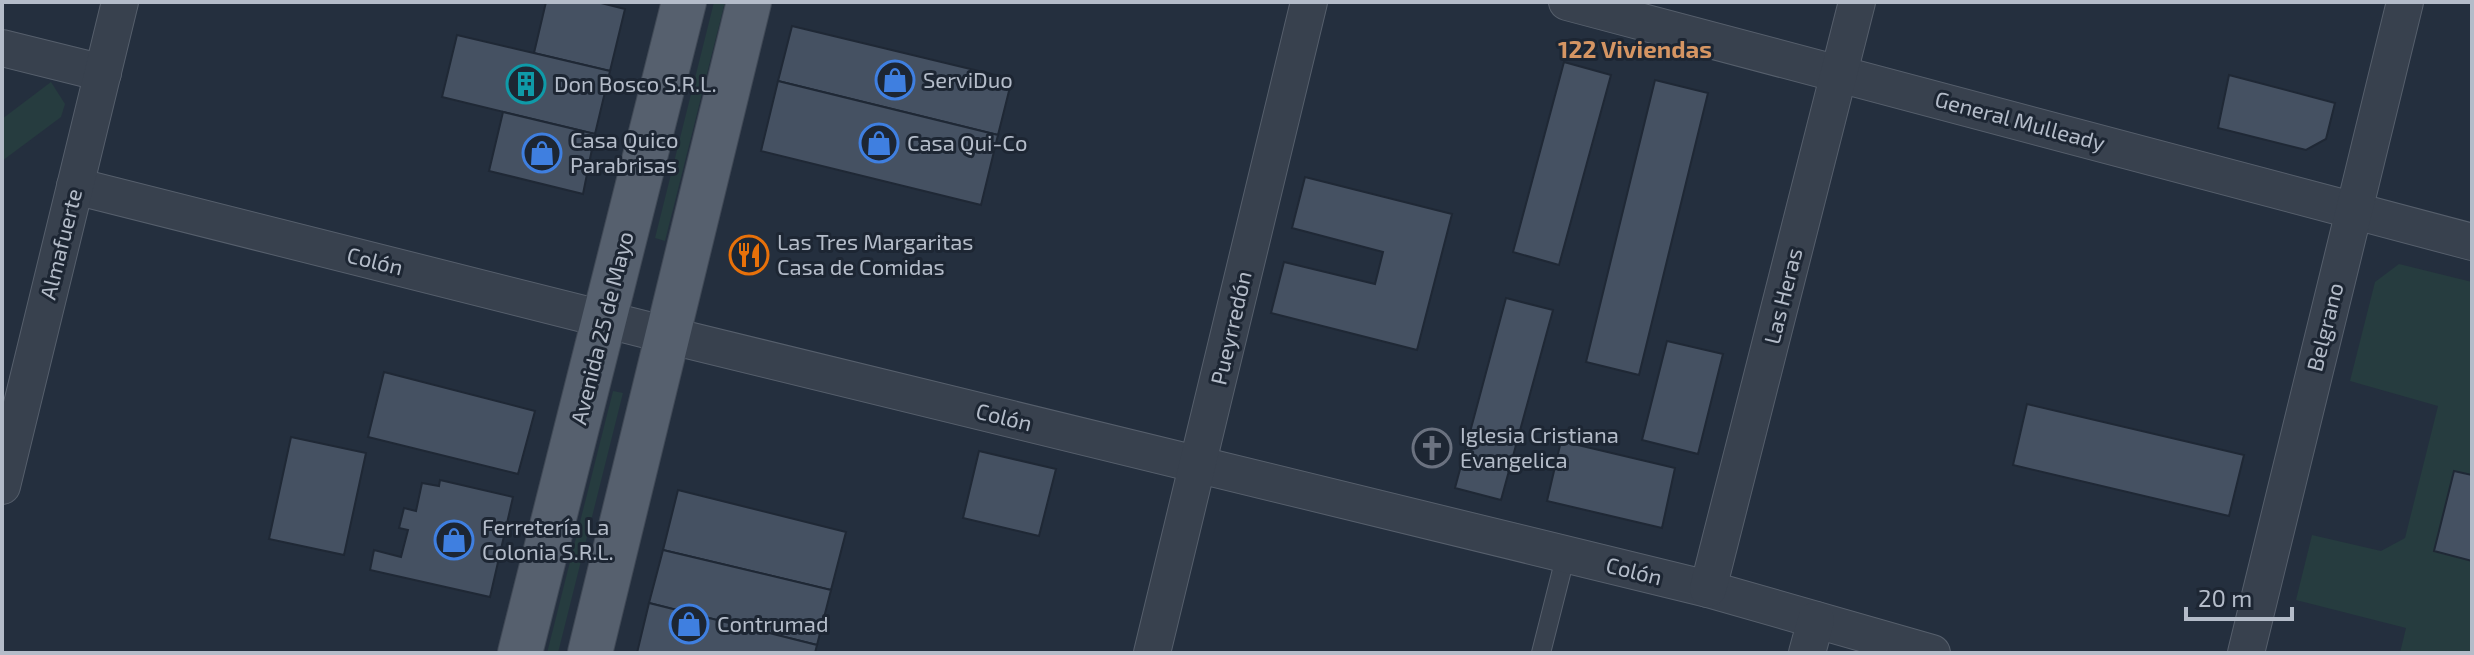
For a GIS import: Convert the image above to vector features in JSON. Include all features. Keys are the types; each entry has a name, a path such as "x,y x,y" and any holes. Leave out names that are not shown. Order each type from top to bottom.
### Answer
{"main road":[{"name":"Avenida 25 de Mayo","path":"520,653 684,2"},
{"path":"590,653 749,2"}],"street":[{"name":"Almafuerte","path":"2,486 120,2"},
{"name":"Pueyrredón","path":"1152,653 1309,2"},
{"name":"General Mulleady","path":"1567,2 2472,242"},
{"name":"Las Heras","path":"1708,589 1857,2"},
{"name":"Belgrano","path":"2246,653 2405,2"},
{"path":"2,48 103,73"},
{"name":"Colón","path":"75,186 667,335 1708,589 1811,636 1932,653"}],"lane":[{"path":"1541,653 1566,554"}],"green space":[{"path":"714,2 725,2 665,241 655,238"},
{"path":"51,82 65,104 61,117 2,161 2,119"},
{"path":"2399,264 2472,282 2472,475 2454,471 2434,551 2472,561 2472,653 2400,653 2406,628 2296,600 2312,535 2381,551 2405,538 2438,406 2350,381 2375,282"},
{"path":"613,391 623,393 558,653 547,653"}],"building":[{"path":"546,2 597,2 625,9 610,71 534,53"},
{"name":"ServiDuo","path":"792,26 1012,79 998,135 778,81"},
{"name":"Don Bosco S.R.L.","path":"457,35 610,71 595,134 442,97"},
{"path":"1564,62 1611,75 1559,265 1513,252"},
{"path":"2229,75 2335,103 2326,139 2306,150 2218,128"},
{"path":"1655,80 1708,93 1639,375 1586,362"},
{"name":"Casa Qui-Co","path":"778,81 998,135 981,205 761,151"},
{"name":"Casa Quico Parabrisas","path":"503,112 595,134 583,194 489,171"},
{"path":"1305,177 1452,214 1417,350 1271,313 1284,262 1375,284 1383,252 1292,228"},
{"path":"1506,298 1553,310 1501,500 1455,488"},
{"path":"1667,341 1723,354 1698,454 1642,440"},
{"path":"384,372 535,411 518,474 368,437"},
{"path":"2027,404 2244,455 2229,516 2013,465"},
{"path":"291,437 366,453 344,555 269,539"},
{"path":"1561,441 1675,468 1662,528 1547,501"},
{"path":"979,451 1056,469 1039,536 963,518"},
{"path":"2454,471 2472,475 2472,561 2434,551"},
{"name":"Ferretería La Colonia S.R.L.","path":"440,480 513,497 490,597 370,570 374,550 401,557 408,530 399,528 404,508 416,511 422,483 439,486"},
{"path":"678,490 846,532 831,590 663,550"},
{"path":"663,550 831,590 817,645 649,603"},
{"name":"Contrumad","path":"649,603 817,645 815,653 637,653"}],"place":[{"name":"ServiDuo","path":"895,80"},
{"name":"Don Bosco S.R.L.","path":"526,84"},
{"name":"Casa Qui-Co","path":"879,143"},
{"name":"Casa Quico Parabrisas","path":"542,153"},
{"name":"Las Tres Margaritas Casa de Comidas","path":"749,255"},
{"name":"Iglesia Cristiana Evangelica","path":"1432,448"},
{"name":"Ferretería La Colonia S.R.L.","path":"454,540"},
{"name":"Contrumad","path":"689,624"}],"district":[{"name":"122 Viviendas","path":"1635,50"}]}
